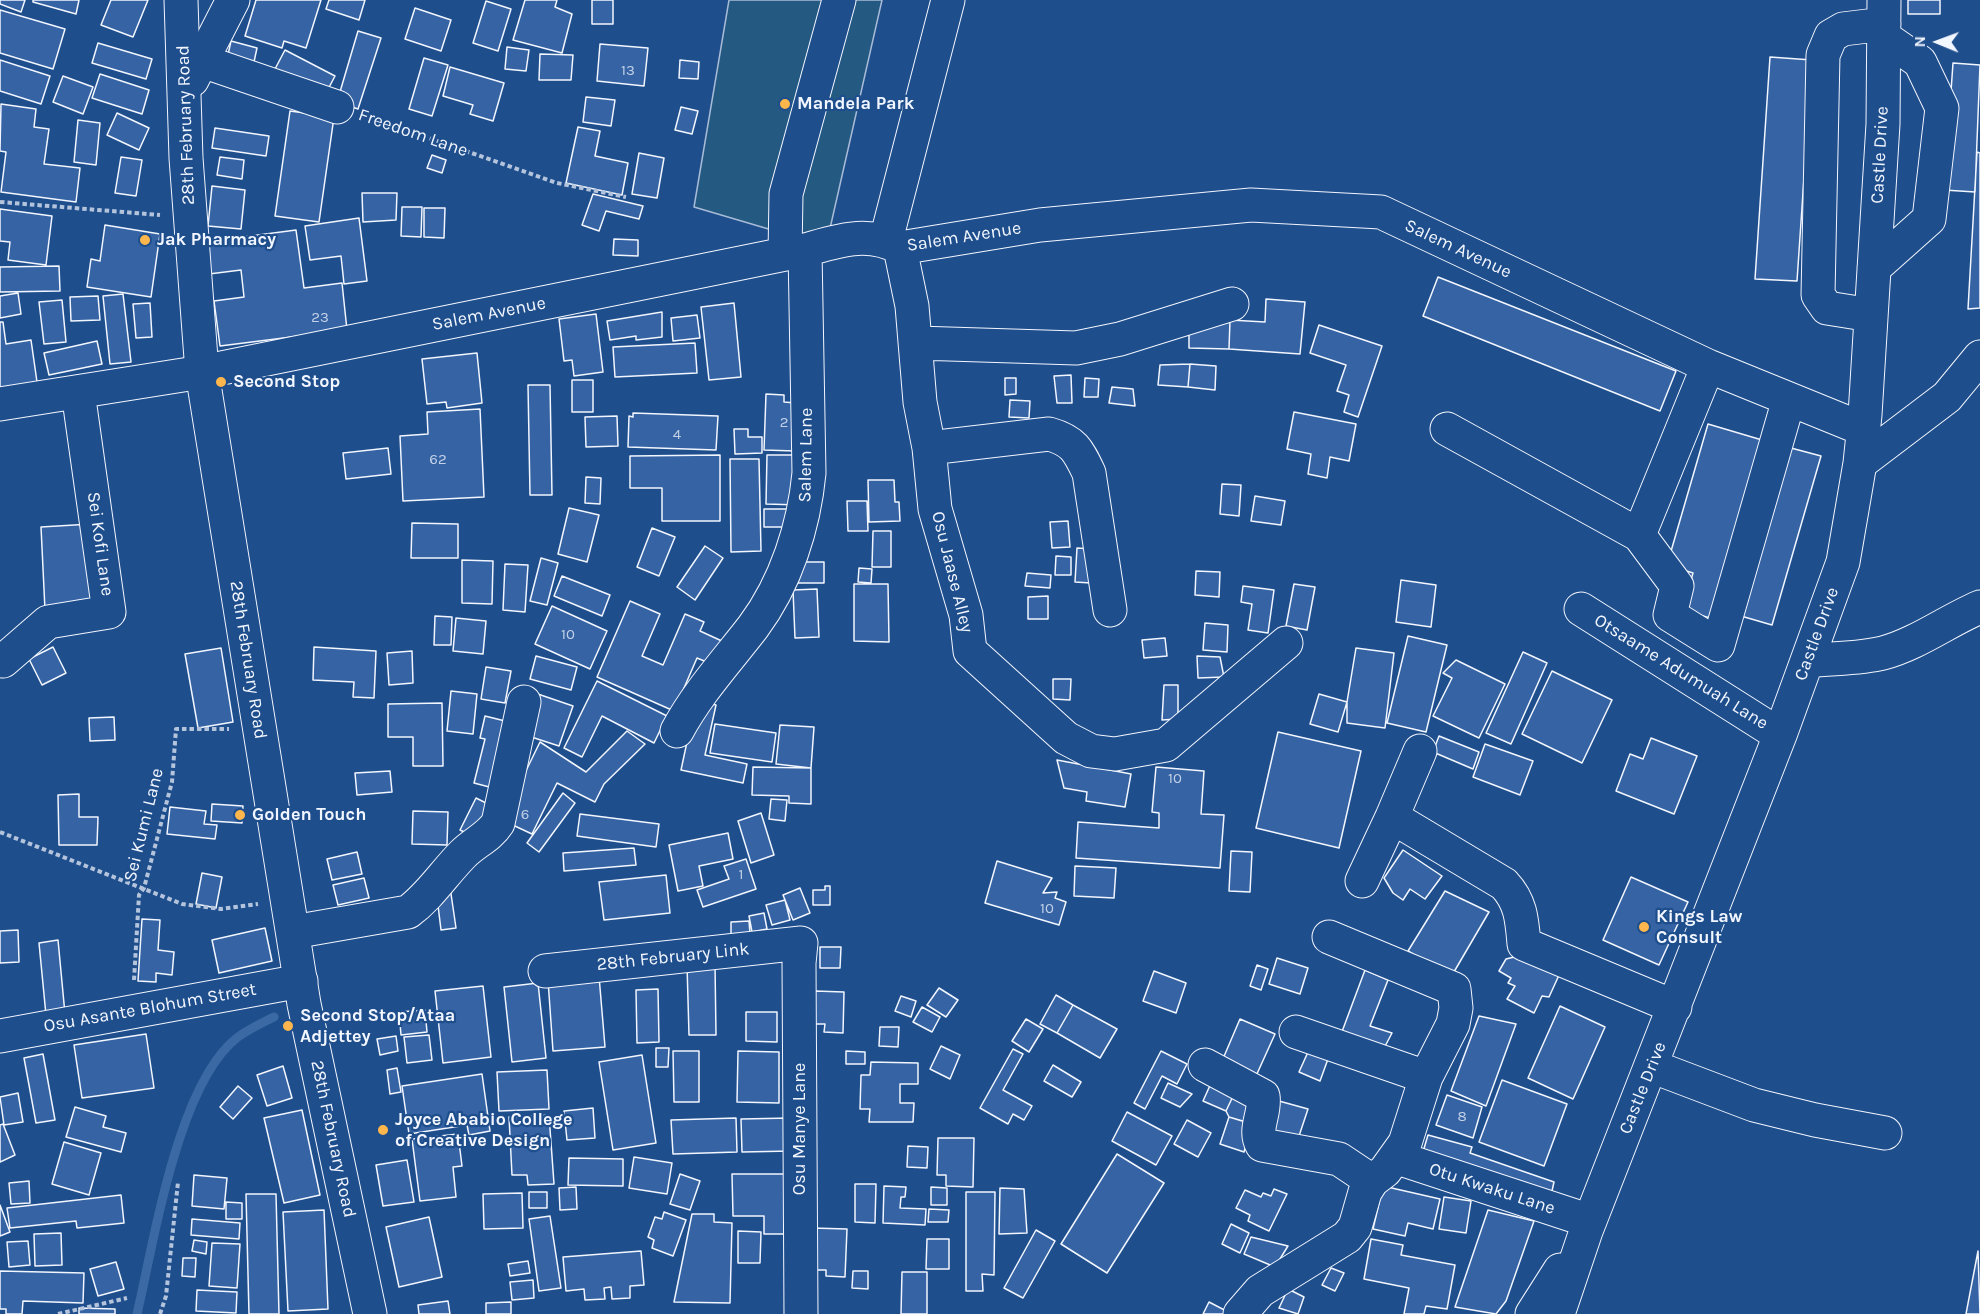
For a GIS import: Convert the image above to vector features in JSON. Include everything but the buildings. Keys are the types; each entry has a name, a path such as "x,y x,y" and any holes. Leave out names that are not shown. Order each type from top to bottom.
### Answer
{"street":[{"name":"28th February Road","path":"181,0 190,217 202,372 292,932 370,1314"},
{"path":"184,95 233,0"},
{"name":"Salem Lane","path":"677,731 694,700 754,625 774,591 798,537 806,504 809,473 795,252 786,194 839,0"},
{"name":"Osu Jaase Alley","path":"948,0 893,244 917,344 920,402 929,448 935,509 964,605 970,651 1066,738 1091,751 1115,754 1145,751 1166,745 1286,643"},
{"path":"1871,315 1827,308 1818,295 1823,56 1831,36 1843,29 1884,20 1920,62 1942,108 1929,219 1874,268"},
{"name":"Castle Drive","path":"1558,1314 1588,1226 1780,735 1844,562 1860,463 1864,422 1883,124 1884,20"},
{"name":"Freedom Lane","path":"202,61 337,106"},
{"name":"Salem Avenue","path":"0,404 202,372 795,252 848,239 865,237 893,244 1040,225 1251,205 1381,212 1708,366 1789,399 1864,422"},
{"path":"917,344 1076,348 1119,339 1232,304"},
{"path":"1860,463 1947,397 1980,357"},
{"path":"1639,535 1708,366"},
{"name":"Sei Kofi Lane","path":"3,661 48,622 109,612 78,392"},
{"path":"1448,429 1639,535 1677,586 1670,615 1718,645 1789,399"},
{"path":"929,448 1049,434 1067,439 1080,453 1089,473 1110,610"},
{"path":"1808,661 1882,653 1923,637 1957,617 1980,608"},
{"name":"Otsaame Adumuah Lane","path":"1581,609 1780,735"},
{"path":"292,932 408,912 421,903 466,851 491,834 498,823 524,702"},
{"path":"1362,881 1420,751"},
{"path":"1392,817 1503,884 1515,896 1520,909 1524,944 1675,1007"},
{"path":"1240,1314 1260,1291 1347,1237 1355,1227 1365,1192 1372,1181 1385,1171 1405,1143 1426,1077 1453,1024 1456,1008 1454,989 1329,937"},
{"name":"28th February Link","path":"545,971 801,943"},
{"name":"Osu Manye Lane","path":"801,943 799,963 801,1314"},
{"name":"Osu Asante Blohum Street","path":"0,1036 301,981"},
{"path":"1296,1032 1426,1077"},
{"path":"1205,1065 1263,1096 1265,1105 1258,1131 1262,1145 1339,1160 1372,1181"},
{"path":"1651,1066 1754,1105 1815,1120 1885,1133"},
{"name":"Otu Kwaku Lane","path":"1395,1157 1588,1226"},
{"name":"Castle Drive","path":"1532,1314 1588,1226"}],"path":[{"name":"Freedom Lane","path":"337,106 557,183 626,197"},
{"path":"0,202 190,217"},
{"name":"Sei Kumi Lane","path":"140,1010 134,978 139,894 144,888 172,782 176,729 218,731 259,725"},
{"path":"0,832 182,904 221,909 287,900"},
{"path":"160,1314 166,1296 178,1182"},
{"path":"58,1314 127,1298"}],"shaded area":[{"name":"Mandela Park","path":"729,0 882,0 826,246 694,207"}],"waterway":[{"path":"137,1314 171,1165 199,1089 217,1059 238,1037 274,1017"}],"place":[{"name":"Mandela Park","path":"785,104"},
{"name":"Jak Pharmacy","path":"145,240"},
{"name":"Second Stop","path":"221,382"},
{"name":"Golden Touch","path":"240,815"},
{"name":"Kings Law Consult","path":"1644,927"},
{"name":"Second Stop/Ataa Adjettey","path":"288,1026"},
{"name":"Joyce Ababio College of Creative Design","path":"383,1130"}]}
